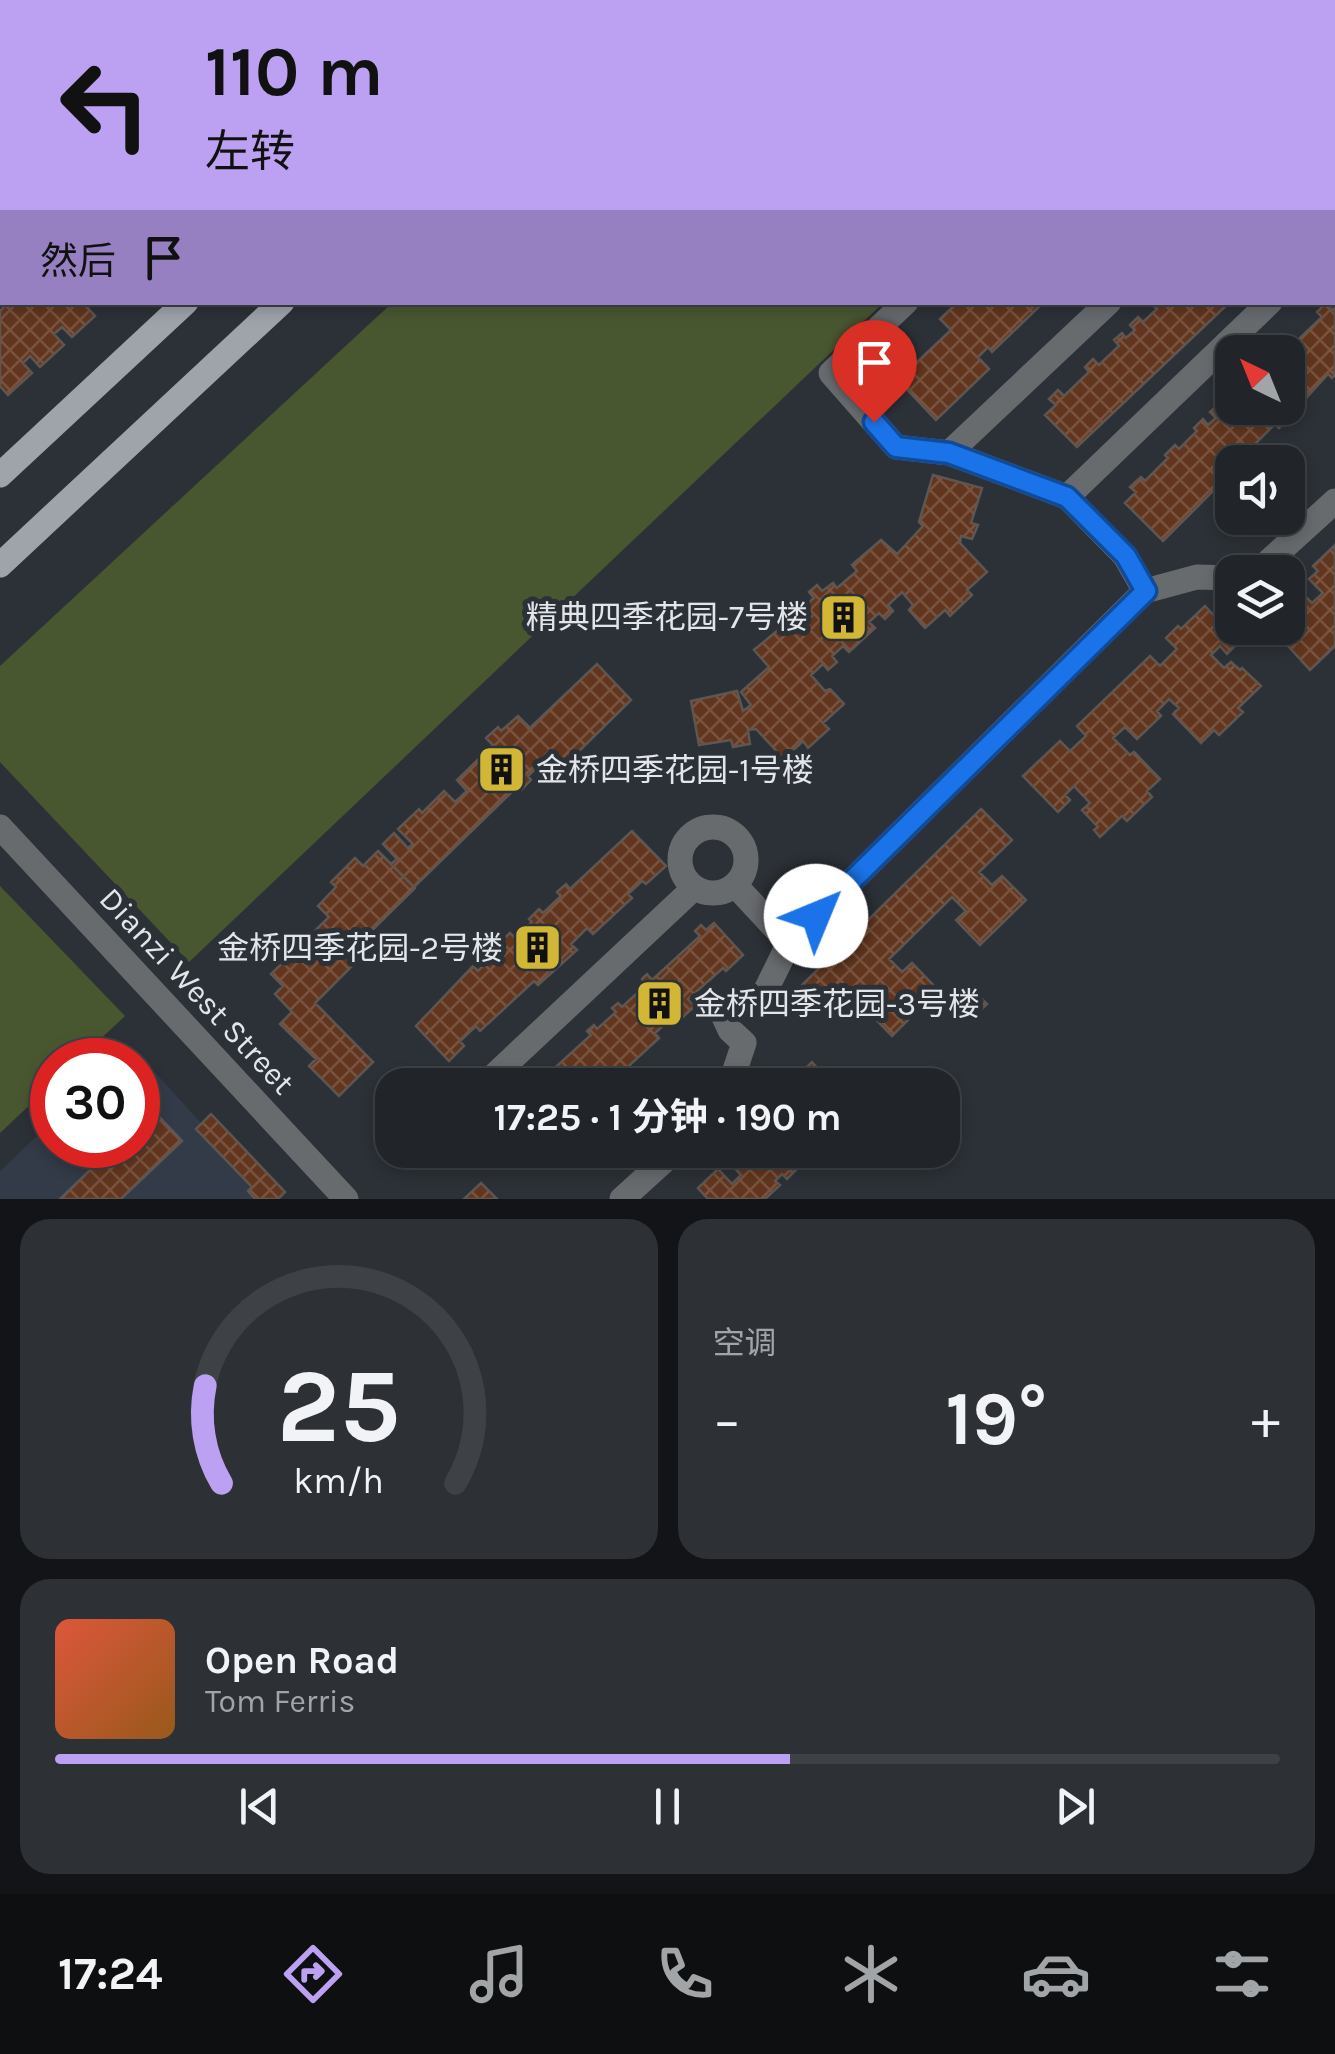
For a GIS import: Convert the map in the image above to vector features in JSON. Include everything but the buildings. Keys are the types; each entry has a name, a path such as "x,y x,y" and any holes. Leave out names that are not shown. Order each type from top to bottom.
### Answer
{"main road":[{"path":"0,475 183,305"},
{"path":"0,565 279,305"}],"street":[{"path":"903,305 831,372 896,447 949,453 1067,497 1126,556 1146,591"},
{"path":"949,453 1106,305"},
{"path":"1067,497 1267,305"},
{"path":"1276,555 1335,501"},
{"path":"736,1068 744,1042 730,1030 724,1017 730,1002 762,998 789,943 1146,591 1196,577 1215,578"},
{"name":"Dianzi West Street","path":"0,827 346,1199"},
{"path":"706,828 727,830 744,848 746,860 735,884 712,893 694,888 684,875 680,857 694,833 706,828"},
{"path":"735,884 789,943"},
{"path":"502,1068 694,888"},
{"path":"622,1199 656,1168"}],"shaded area":[{"path":"160,1078 270,1199 0,1199 0,1171 30,1143 30,1168 160,1168"}],"green space":[{"path":"390,305 881,305 189,962 0,762 0,666"},
{"path":"0,886 125,1016 102,1038 30,1038 30,1105 0,1133"}],"place":[{"name":"精典四季花园-7号楼","path":"843,617"},
{"name":"金桥四季花园-1号楼","path":"501,770"},
{"name":"金桥四季花园-2号楼","path":"538,948"},
{"name":"金桥四季花园-3号楼","path":"659,1004"}],"route":[{"path":"816,916 1146,591 1126,556 1067,497 949,453 896,447 874,422"}]}
